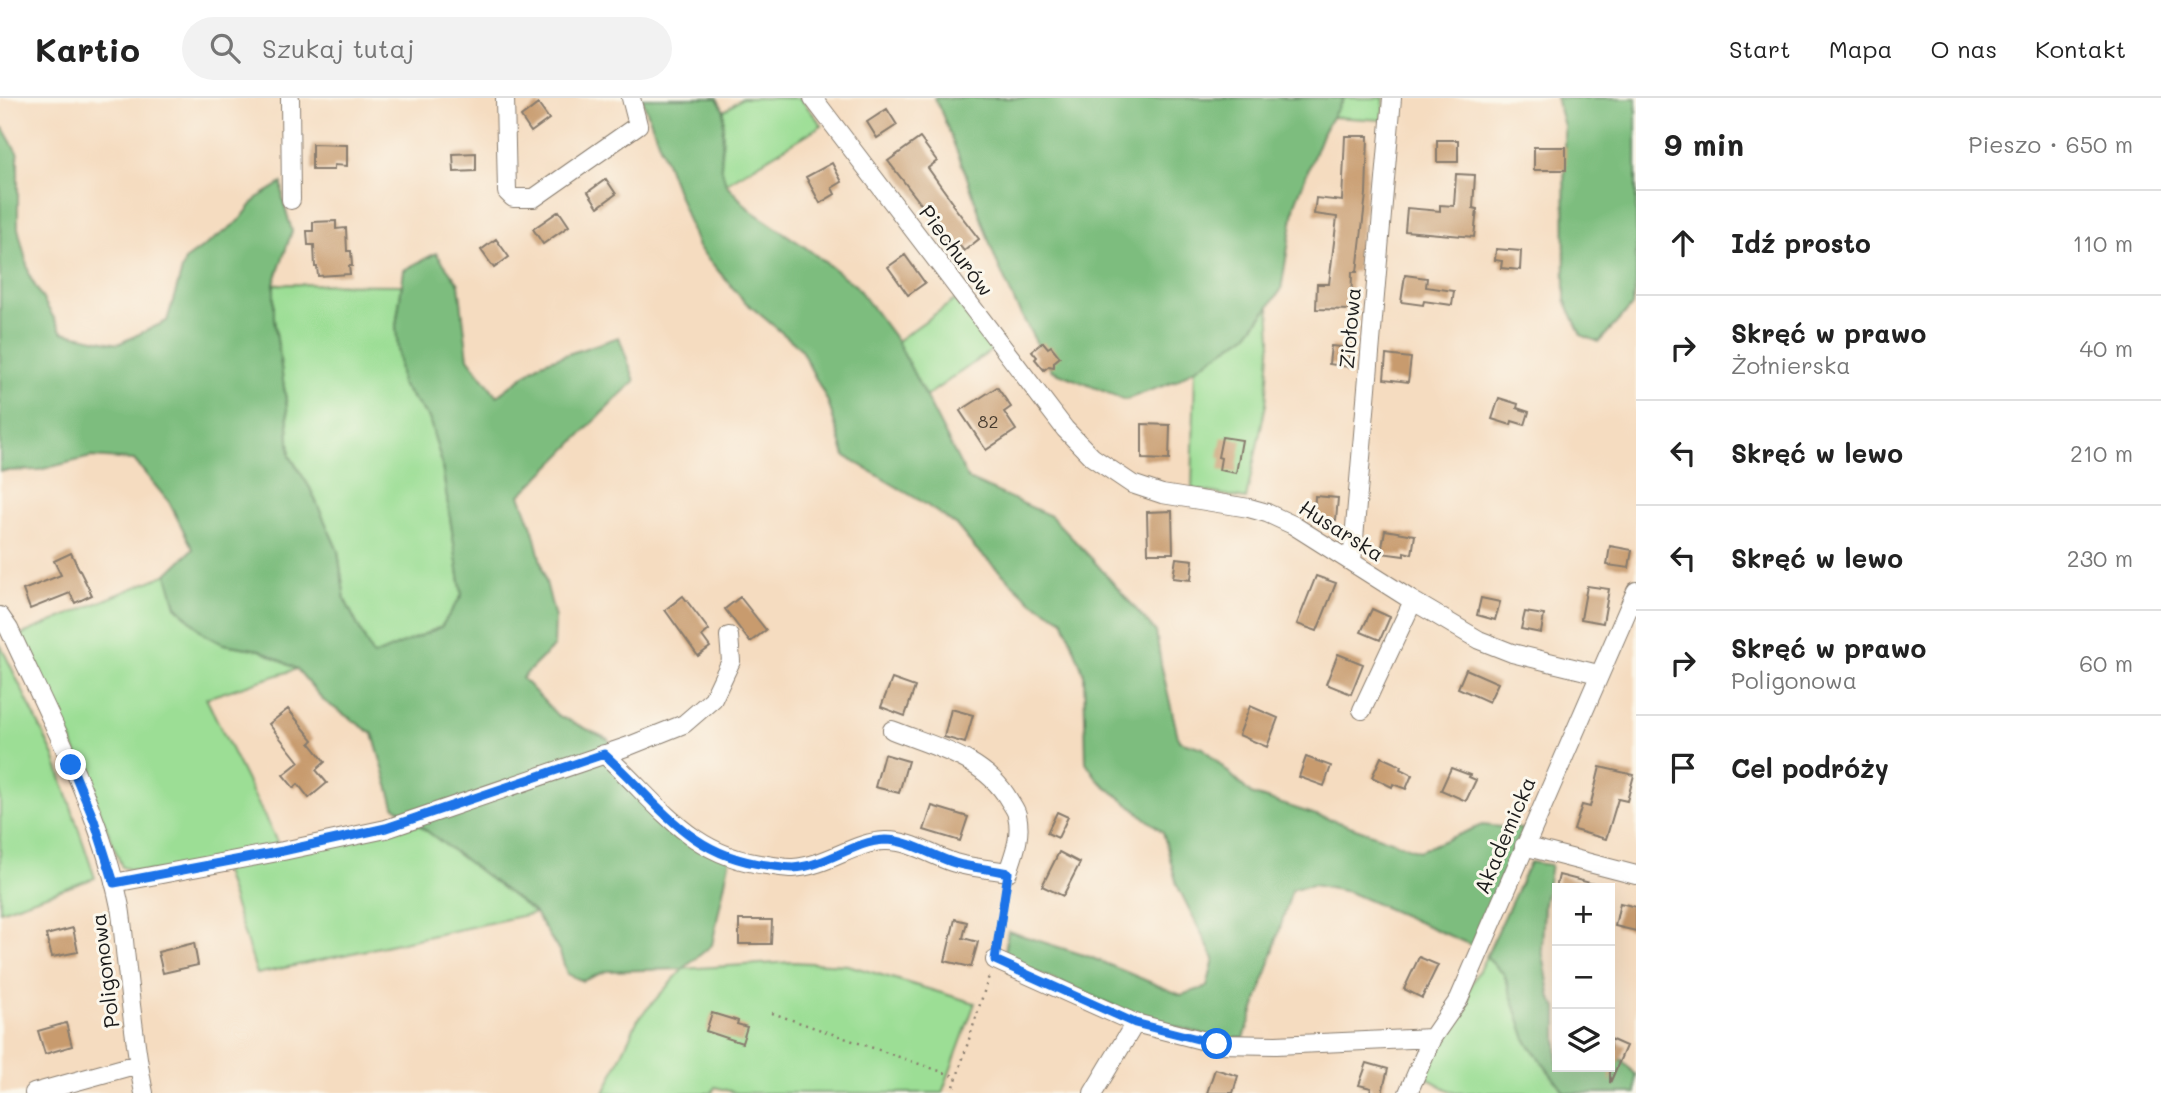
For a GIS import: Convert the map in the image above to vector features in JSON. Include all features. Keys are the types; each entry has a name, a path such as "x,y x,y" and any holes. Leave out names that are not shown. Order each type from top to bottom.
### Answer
{"street":[{"path":"290,98 291,200"},
{"path":"505,98 507,192 513,198 534,198 638,125 631,98"},
{"name":"Piechurów","path":"813,98 1065,429"},
{"name":"Ziołowa","path":"1352,562 1392,98"},
{"name":"Husarska","path":"1065,429 1092,457 1132,484 1162,494 1267,513 1293,525 1479,640 1513,653 1598,674"},
{"name":"Akademicka","path":"1408,1093 1432,1038 1458,999 1636,592"},
{"path":"1362,710 1413,601"},
{"name":"Poligonowa","path":"0,616 9,629 71,765 94,820 114,883 120,909 138,1064 144,1093"},
{"path":"114,883 283,851 386,828 629,746 684,724 713,699 731,661 729,636"},
{"path":"604,754 658,809 694,839 723,855 793,868 824,862 865,844 885,840 906,843 955,863 1008,873 1018,845 1017,813 1001,785 965,759 891,730"},
{"path":"628,776 629,746"},
{"path":"1524,846 1636,875"},
{"path":"995,960 1135,1023 1217,1044 1276,1045 1432,1038"},
{"path":"1093,1093 1135,1023"},
{"path":"34,1093 138,1064"}],"path":[{"path":"952,1093 995,960 1008,873"},
{"path":"772,1013 957,1077"}],"green space":[{"path":"642,98 717,98 724,111 721,166 726,184 750,210 856,286 897,341 968,479 1051,516 1156,632 1179,741 1203,748 1251,794 1419,851 1482,825 1523,829 1473,946 1349,892 1313,885 1292,889 1244,1038 1217,1038 1137,1016 1004,958 1008,931 1090,957 1181,995 1207,987 1214,959 1177,885 1163,832 1098,780 1086,762 1084,674 1063,620 1031,601 975,548 956,525 845,456 828,402 800,348 743,300 698,247"},
{"path":"742,98 800,98 822,125 725,184 721,166 724,111"},
{"path":"934,98 1344,98 1323,132 1295,204 1281,290 1247,335 1176,381 1125,400 1051,370 1016,305 995,258 965,172"},
{"path":"1344,98 1384,98 1382,120 1332,117"},
{"path":"1556,98 1636,98 1636,283 1632,306 1599,342 1581,335 1565,300 1564,126"},
{"path":"3,128 18,154 18,228 30,277 62,332 118,344 167,321 185,260 239,221 257,198 282,183 283,200 292,231 274,284 274,319 287,407 290,456 310,488 338,551 345,600 373,656 441,627 462,595 441,460 429,418 401,384 396,326 404,270 436,253 459,284 468,358 497,396 541,363 619,337 635,381 520,495 533,530 555,618 554,646 522,678 557,715 608,739 654,811 731,853 712,945 683,969 606,971 583,981 567,974 560,953 535,913 394,806 373,734 324,701 297,669 260,650 223,644 204,634 176,606 167,574 193,549 169,502 134,460 91,457 39,470 0,471 0,130"},
{"path":"274,284 402,285 396,326 401,384 429,418 441,460 462,595 441,627 373,657 345,600 338,551 310,488 290,456 287,407 274,319"},
{"path":"955,300 992,350 925,397 897,341"},
{"path":"1269,307 1271,339 1266,404 1246,499 1192,489 1195,369 1247,335"},
{"path":"167,574 176,606 223,644 260,650 297,669 206,698 279,846 419,825 535,913 257,974 223,869 139,872 122,867 71,739 20,635"},
{"path":"0,644 54,756 95,878 0,911"},
{"path":"1530,862 1551,865 1544,904 1542,949 1552,1000 1552,1072 1615,1072 1615,1056 1636,1075 1636,1093 1565,1093 1527,1042 1504,974 1486,957"},
{"path":"1486,957 1504,974 1527,1042 1565,1093 1454,1093 1423,1076"},
{"path":"792,962 848,965 975,1003 942,1093 737,1093 715,1087 712,1093 604,1093 638,1019 683,969"}],"building":[{"path":"538,104 549,119 531,132 521,117"},
{"path":"887,109 897,125 877,138 867,122"},
{"path":"1345,136 1368,136 1366,194 1357,272 1352,272 1351,310 1316,309 1317,284 1329,284 1337,217 1314,214 1316,198 1342,201"},
{"path":"920,138 937,161 928,168 979,239 964,251 956,241 948,247 937,233 941,230 888,161"},
{"path":"1437,140 1458,140 1458,162 1437,162"},
{"path":"312,144 347,145 347,166 334,165 334,170 312,170"},
{"path":"1534,147 1566,147 1566,170 1534,170"},
{"path":"476,153 476,171 454,172 453,154"},
{"path":"832,163 842,182 832,188 835,194 820,203 806,177"},
{"path":"1456,174 1475,175 1473,208 1477,209 1474,237 1405,231 1407,208 1440,211 1440,205 1454,206"},
{"path":"606,179 616,194 598,207 588,192"},
{"path":"559,211 569,226 543,244 533,229"},
{"path":"336,221 336,229 346,228 347,251 351,251 350,274 318,276 314,245 308,245 307,231 313,231 313,222"},
{"path":"496,239 509,257 494,268 481,250"},
{"path":"1496,249 1521,251 1520,270 1501,268 1502,261 1495,260"},
{"path":"905,255 925,283 908,295 888,267"},
{"path":"1405,275 1427,278 1426,287 1454,291 1452,305 1424,301 1423,305 1401,302"},
{"path":"1043,342 1048,348 1051,346 1060,357 1054,362 1054,367 1049,366 1044,370 1032,351"},
{"path":"1331,346 1351,348 1349,367 1329,364"},
{"path":"1386,355 1411,358 1408,382 1384,379"},
{"path":"997,387 1011,407 1004,412 1016,430 986,450 960,411"},
{"path":"1499,398 1518,404 1517,408 1529,412 1525,425 1512,421 1511,425 1492,419"},
{"path":"1142,424 1170,425 1169,460 1142,459"},
{"path":"1222,437 1242,440 1236,473 1219,470 1221,458 1218,457"},
{"path":"1315,496 1338,498 1336,520 1314,518"},
{"path":"1172,511 1173,553 1148,553 1147,512"},
{"path":"1385,530 1415,535 1412,554 1404,552 1404,556 1381,553"},
{"path":"1610,546 1632,550 1629,568 1607,565"},
{"path":"71,553 92,595 75,603 70,593 30,609 23,590 61,575 54,561"},
{"path":"1176,558 1193,560 1191,580 1173,578"},
{"path":"1316,576 1336,583 1317,631 1297,624"},
{"path":"1587,586 1609,589 1603,623 1581,619"},
{"path":"683,596 709,630 702,636 710,647 698,656 665,610"},
{"path":"740,597 766,630 750,642 725,609"},
{"path":"1481,598 1500,602 1495,620 1477,615"},
{"path":"1372,609 1390,617 1380,640 1361,632"},
{"path":"1525,612 1544,615 1541,633 1521,629"},
{"path":"1338,654 1363,664 1351,694 1326,684"},
{"path":"1466,669 1498,683 1489,702 1458,688"},
{"path":"892,679 915,687 905,716 881,707"},
{"path":"1250,706 1278,718 1267,747 1239,735"},
{"path":"288,709 313,740 310,743 325,762 316,770 327,783 309,798 298,784 294,788 283,775 299,762 269,724"},
{"path":"951,709 973,715 965,743 944,737"},
{"path":"884,754 908,761 899,793 875,787"},
{"path":"1306,757 1331,766 1324,786 1299,777"},
{"path":"1381,757 1401,766 1400,769 1412,775 1406,789 1393,784 1392,787 1372,777"},
{"path":"1600,767 1634,775 1627,801 1618,799 1606,839 1574,830 1582,805 1590,807"},
{"path":"1451,768 1476,780 1466,801 1441,790"},
{"path":"932,806 968,817 960,841 924,830"},
{"path":"1057,812 1068,817 1058,838 1047,833"},
{"path":"1059,852 1080,863 1063,896 1042,886"},
{"path":"1559,875 1590,883 1557,883"},
{"path":"1620,903 1636,907 1636,931 1615,926"},
{"path":"955,919 967,922 963,938 978,942 971,967 945,961"},
{"path":"739,920 772,920 771,944 739,944"},
{"path":"73,928 78,952 52,957 46,935"},
{"path":"194,943 198,965 163,973 158,952"},
{"path":"1419,957 1438,965 1422,998 1404,989"},
{"path":"712,1013 738,1021 737,1024 747,1027 742,1043 706,1031"},
{"path":"66,1023 72,1046 45,1054 38,1031"},
{"path":"1615,1041 1626,1046 1615,1071"},
{"path":"1367,1063 1388,1069 1382,1093 1370,1093 1371,1088 1359,1085"},
{"path":"1215,1069 1238,1076 1233,1093 1207,1093"}],"route":[{"path":"71,765 94,820 114,883 283,851 386,828 604,754 658,809 694,839 723,855 793,868 824,862 865,844 885,840 906,843 955,863 1008,873 995,960 1135,1023 1217,1044"}]}
